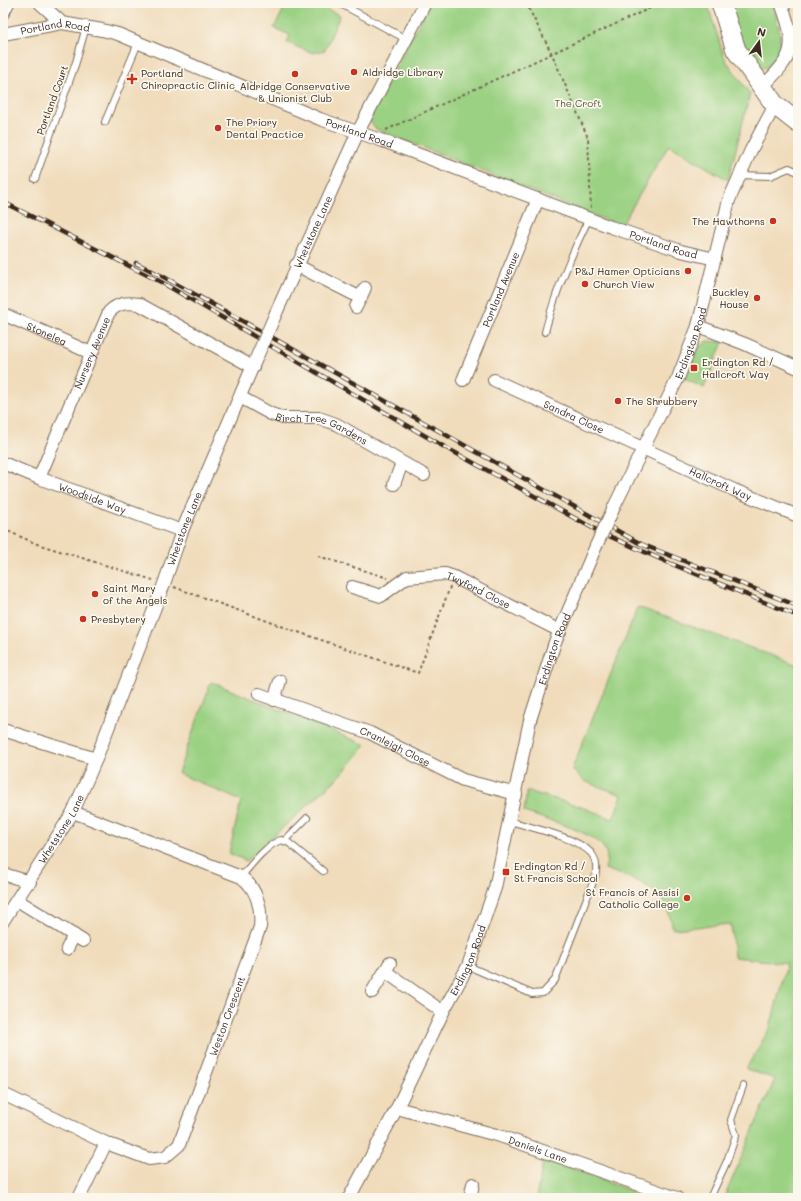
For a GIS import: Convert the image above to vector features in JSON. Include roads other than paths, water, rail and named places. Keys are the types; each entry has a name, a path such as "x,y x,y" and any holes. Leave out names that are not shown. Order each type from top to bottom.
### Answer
{"main road":[{"path":"721,3 736,50 775,105 798,123"}],"street":[{"path":"3,13 8,3"},
{"path":"40,3 62,23"},
{"path":"762,87 784,64 790,48 789,24 782,3"},
{"name":"Whetstone Lane","path":"3,921 30,882 73,812 96,759 164,584 182,530 296,265 358,132 406,39 421,4"},
{"name":"Portland Road","path":"3,34 62,23 118,34 266,93 358,132 590,219 681,251 715,259"},
{"name":"Erdington Road","path":"349,1198 397,1108 443,1012 468,966 495,888 516,794 530,720 560,631 615,505 678,378 698,326 729,200 751,150 775,105"},
{"name":"Portland Avenue","path":"463,380 538,199"},
{"path":"296,265 361,298"},
{"name":"Nursery Avenue","path":"39,478 91,353 109,312 114,307 128,302 139,304 254,364"},
{"name":"Stonelea","path":"3,314 91,353"},
{"path":"698,326 745,344 798,368"},
{"name":"Sandra Close","path":"502,380 596,428 644,448"},
{"name":"Birch Tree Gardens","path":"240,398 271,414 283,418 319,418 336,424 424,475"},
{"name":"Hallcroft Way","path":"644,448 734,490 798,516"},
{"name":"Woodside Way","path":"3,463 39,478 182,530"},
{"path":"394,484 402,463"},
{"name":"Twyford Close","path":"352,587 381,596 407,576 445,574 454,576 560,631"},
{"path":"274,700 280,681"},
{"name":"Cranleigh Close","path":"259,694 370,732 462,780 516,794"},
{"path":"3,730 96,759"},
{"name":"Weston Crescent","path":"3,1094 106,1143 149,1159 165,1157 179,1145 260,927 258,900 248,883 241,877 73,812"},
{"path":"3,874 30,882"},
{"path":"17,900 79,938 67,949"},
{"path":"372,992 388,967 443,1012"},
{"name":"Daniels Lane","path":"397,1108 501,1133 677,1198"},
{"path":"79,1198 106,1143"},
{"path":"470,1198 473,1184"}],"lane":[{"path":"339,3 406,39"},
{"name":"Portland Court","path":"34,178 76,62 86,27"},
{"path":"105,122 138,43"},
{"path":"740,175 770,176 788,168 798,172"},
{"path":"545,332 553,300 560,282 590,219"},
{"path":"241,877 272,845 278,841 285,840 307,818"},
{"path":"468,966 532,994 543,992 555,980 595,877 597,864 592,854 578,843 510,822"},
{"path":"285,840 323,871"},
{"path":"710,1198 727,1161 736,1135 731,1120 743,1086"}],"railway":[{"path":"3,202 161,282 441,445 600,532 667,562 798,616"},
{"path":"136,263 162,276 641,544 798,606"}],"place":[{"name":"Aldridge Library","path":"354,72"},
{"name":"Aldridge Conservative & Unionist Club","path":"295,74"},
{"name":"Portland Chiropractic Clinic","path":"132,79"},
{"name":"The Priory Dental Practice","path":"218,128"},
{"name":"The Hawthorns","path":"773,221"},
{"name":"P&J Hamer Opticians","path":"688,271"},
{"name":"Church View","path":"585,284"},
{"name":"Buckley House","path":"757,298"},
{"name":"Erdington Rd / Hallcroft Way","path":"694,368"},
{"name":"The Shrubbery","path":"618,401"},
{"name":"Saint Mary of the Angels","path":"95,594"},
{"name":"Presbytery","path":"83,619"},
{"name":"Erdington Rd / St Francis School","path":"506,872"},
{"name":"St Francis of Assisi Catholic College","path":"687,898"}],"park label":[{"name":"The Croft","path":"578,103"}]}
